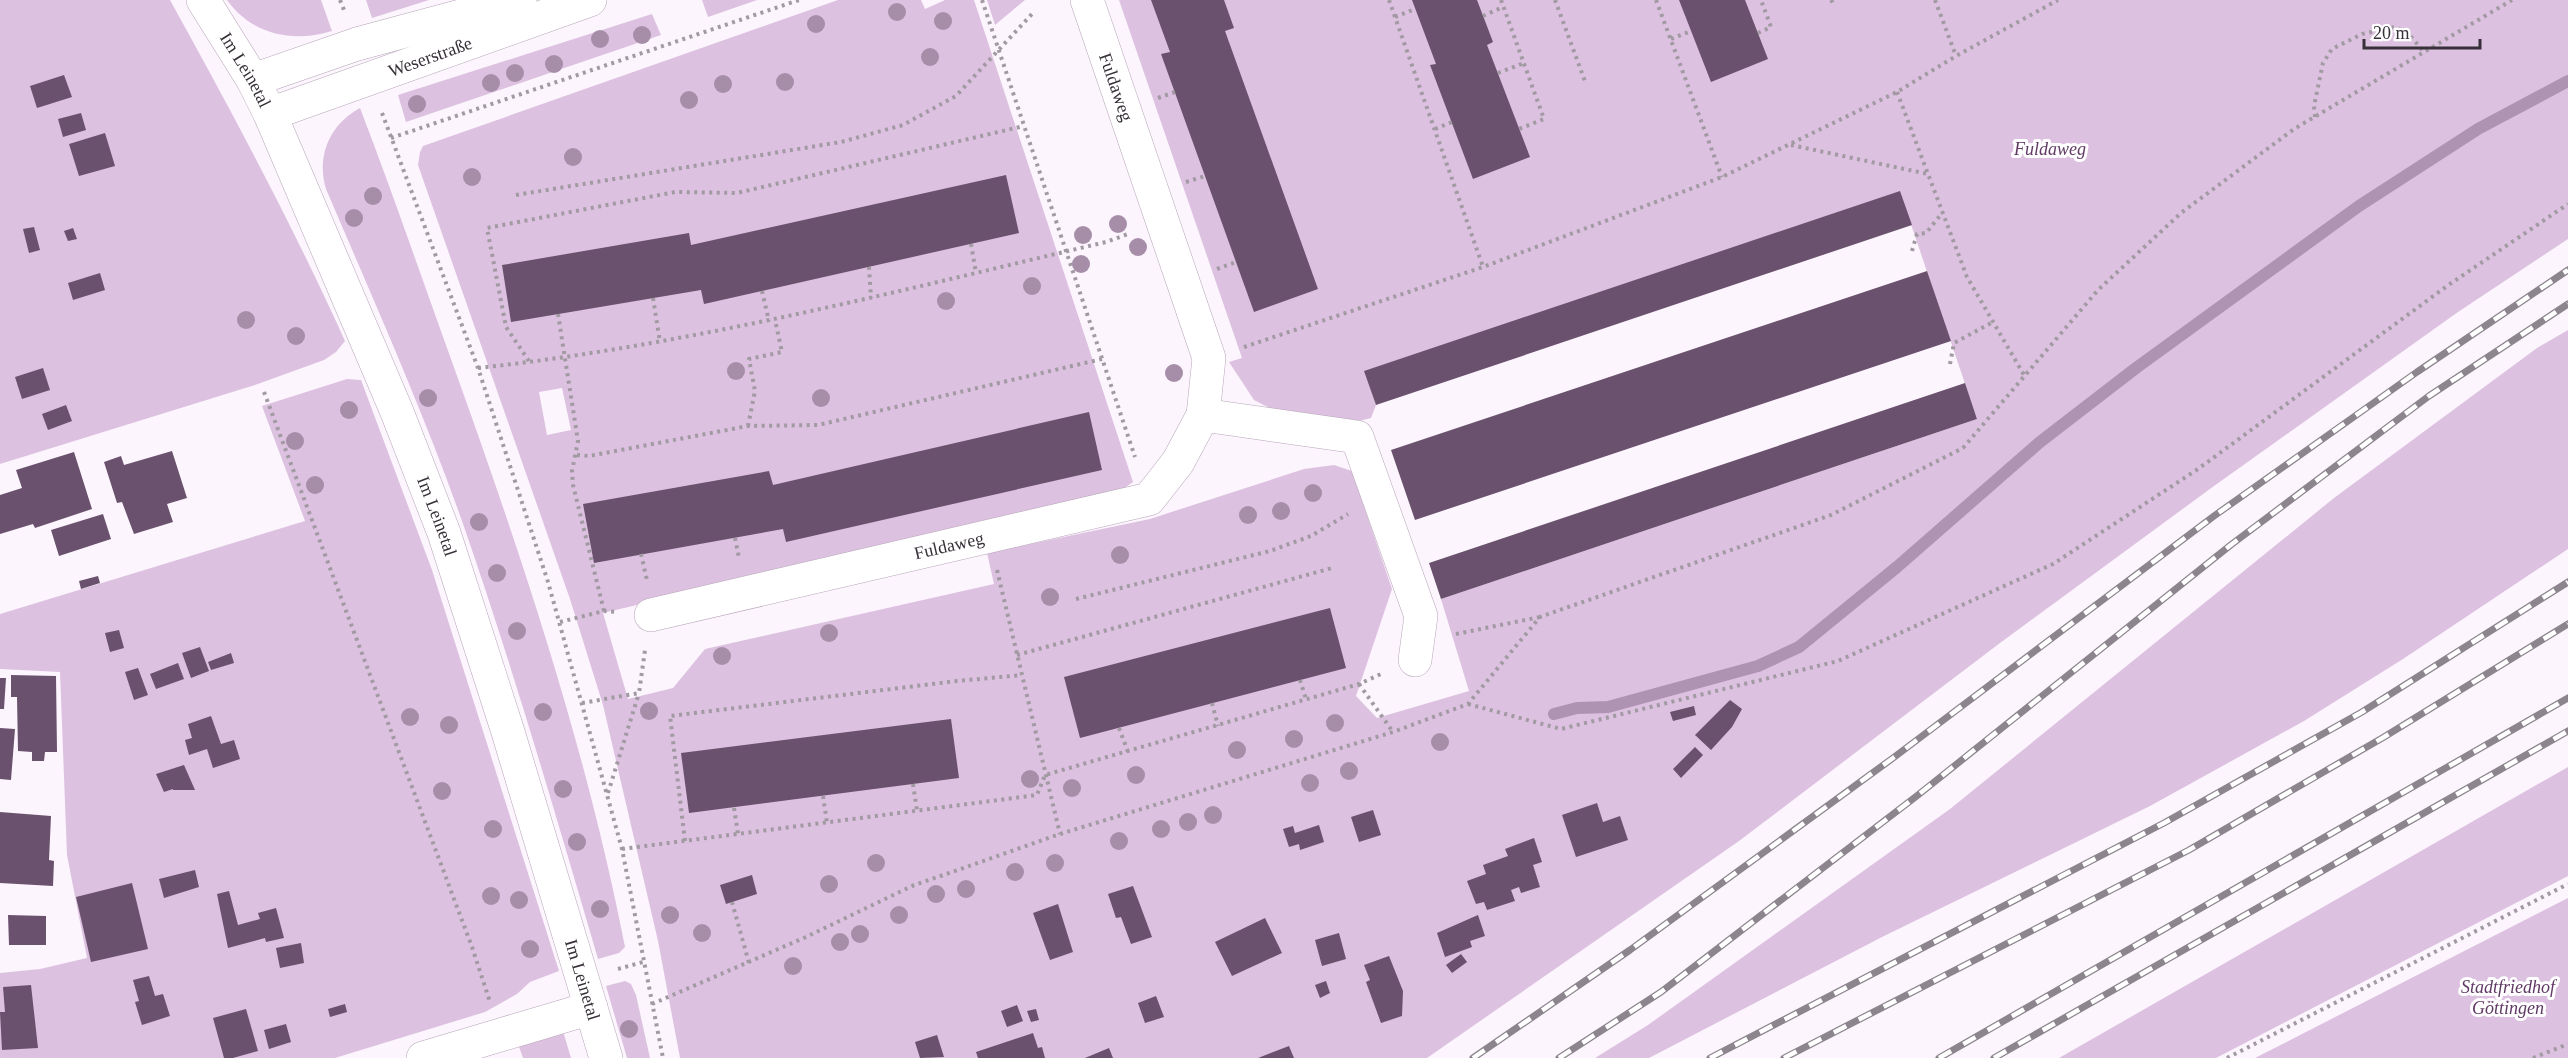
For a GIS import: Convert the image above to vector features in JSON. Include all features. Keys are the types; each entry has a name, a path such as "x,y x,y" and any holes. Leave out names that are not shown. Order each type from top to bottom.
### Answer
{"street":[{"name":"Im Leinetal","path":"203,0 253,80 270,114 385,384 444,533 508,732 606,1058"},
{"name":"Weserstraße","path":"253,80 357,44 520,0"},
{"name":"Weserstraße","path":"270,114 590,0"},
{"name":"Fuldaweg","path":"651,615 1149,499 1178,462 1203,414 1209,358 1087,0"},
{"path":"1203,414 1356,437 1421,616 1415,660"},
{"path":"423,1058 591,1008"}],"path":[{"path":"340,0 357,44"},
{"path":"391,138 799,0"},
{"path":"982,0 1149,499"},
{"path":"1389,0 1483,267"},
{"path":"1501,0 1544,119 1519,129"},
{"path":"1556,0 1586,84"},
{"path":"1656,0 1722,177"},
{"path":"1758,33 1771,27 1761,0"},
{"path":"1935,0 1956,56"},
{"path":"1209,358 1483,267 1722,177 1897,92 1956,56 2058,0"},
{"path":"1045,775 1359,684 1415,660 1452,634 1540,617 1831,515 1963,448 2098,291 2181,213 2294,129 2512,0"},
{"path":"1483,16 1503,7"},
{"path":"1395,16 1415,9"},
{"path":"516,195 840,142 903,125 956,96 1032,14"},
{"path":"2315,117 2314,106 2323,63 2332,49 2362,34 2395,27 2407,32 2424,52"},
{"path":"1671,39 1691,31"},
{"path":"1498,73 1524,63"},
{"path":"369,78 478,368 560,622 622,849 663,1058"},
{"path":"1897,92 1967,277 2024,375"},
{"path":"1435,129 1452,122"},
{"path":"529,361 506,327 487,228 675,192 737,193 1024,126"},
{"path":"1790,145 1929,174"},
{"path":"1468,704 1561,729 1838,661 2053,564 2198,469 2447,286 2568,204"},
{"path":"1912,250 1917,234 1926,233 1943,212"},
{"path":"478,368 660,342 775,320 1106,242 1162,222"},
{"path":"971,244 976,273"},
{"path":"869,267 871,298"},
{"path":"762,291 769,321"},
{"path":"653,298 660,342"},
{"path":"558,314 576,420 577,455 572,471 573,485 603,611 560,622"},
{"path":"748,426 755,391 749,359 782,352 775,320"},
{"path":"1950,364 1954,343 1993,322"},
{"path":"577,455 589,456 748,426 818,425 1102,358"},
{"path":"264,392 468,936 490,1004"},
{"path":"1076,599 1270,551 1311,536 1344,517 1377,492"},
{"path":"989,537 1060,834"},
{"path":"1017,655 1332,568"},
{"path":"652,1004 749,963 912,886 1060,834 1393,732 1468,704 1540,617"},
{"path":"685,841 670,716 1022,675"},
{"path":"1300,680 1306,699"},
{"path":"1359,684 1393,732"},
{"path":"608,794 639,693"},
{"path":"582,703 619,697"},
{"path":"1212,703 1218,726"},
{"path":"1119,728 1128,752"},
{"path":"622,849 1037,795 1045,775"},
{"path":"913,784 917,811"},
{"path":"823,796 827,823"},
{"path":"734,808 738,834"},
{"path":"2228,1058 2568,884"},
{"path":"732,902 749,963"},
{"path":"2533,1058 2568,1044"}],"green space":[{"path":"0,0 170,0 261,169 325,297 345,341 336,352 324,360 255,385 0,464"},
{"path":"227,0 321,0 332,31 303,36 274,33 248,21"},
{"path":"366,0 429,0 372,18"},
{"path":"702,0 757,0 708,17"},
{"path":"838,0 921,0 925,9 945,0 974,0 1133,482 1120,491 603,613 628,699 673,688 705,649 994,584 987,553 1150,519 1304,469 1334,465 1352,471 1392,589 1356,696 1377,718 1469,691 1441,599 1977,419 1900,192 1365,371 1376,405 1371,418 1339,426 1285,416 1254,400 1229,362 1242,358 1119,0 2568,0 2568,239 2458,312 2214,486 2000,643 1739,841 1427,1058 680,1058 658,941 603,705 570,599 418,165 423,146","holes":["562,388 571,430 547,435 539,392"]},
{"path":"987,0 1025,0 995,25"},
{"path":"652,14 661,35 406,122 398,95"},
{"path":"360,108 506,515 551,657 592,800 609,873 625,947 619,953 598,959 516,684 462,521 414,395 326,189 323,165 328,142 341,123"},
{"path":"2568,330 2568,549 2403,659 2304,721 2150,806 1882,937 1649,1058 1595,1058 1648,1025 1950,809 2334,498 2537,348"},
{"path":"347,379 361,380 432,570 559,971 530,982 517,994 485,1012 335,1058 0,1058 0,973 40,969 87,958 67,855 60,672 0,669 0,614 305,521 262,406"},
{"path":"2568,767 2568,876 2216,1058 2059,1058"},
{"name":"Stadtfriedhof Göttingen","path":"2568,898 2568,1058 2255,1058"},
{"path":"625,981 631,984 636,995 650,1058 627,1058 606,986"},
{"path":"563,1031 571,1058 523,1058 518,1044"}],"building":[{"path":"1151,0 1224,0 1234,28 1225,31 1318,289 1254,312 1161,54 1170,52"},
{"path":"1412,0 1477,0 1493,42 1487,45 1530,157 1473,179 1430,65 1436,64"},
{"path":"1679,0 1745,0 1768,59 1711,82"},
{"path":"64,75 72,97 37,108 30,86"},
{"path":"81,113 86,130 63,137 58,119"},
{"path":"105,133 115,166 79,176 69,144"},
{"path":"1006,175 1019,233 704,304 701,290 511,322 502,265 689,233 691,245"},
{"path":"1900,191 1912,225 1376,405 1364,371"},
{"path":"34,227 40,250 29,253 23,229"},
{"path":"73,228 77,239 68,241 64,231"},
{"path":"1927,271 1951,341 1415,520 1391,450"},
{"path":"100,273 105,290 73,300 68,283"},
{"path":"43,368 50,390 22,399 15,377"},
{"path":"1965,383 1977,419 1441,599 1429,563"},
{"path":"66,405 72,421 48,430 42,414"},
{"path":"1089,412 1102,470 786,542 783,529 594,563 583,504 769,471 773,485"},
{"path":"172,451 187,498 167,504 173,522 134,534 122,502 117,503 104,462 121,456 124,465"},
{"path":"74,452 92,509 35,528 33,524 0,534 0,495 22,488 16,470"},
{"path":"103,514 111,539 59,556 51,530"},
{"path":"98,576 100,583 81,589 79,581"},
{"path":"1330,608 1346,668 1080,738 1064,677"},
{"path":"119,630 124,648 110,652 105,633"},
{"path":"200,647 209,671 191,678 182,653"},
{"path":"231,653 234,663 211,670 208,662"},
{"path":"178,663 184,679 156,689 150,674"},
{"path":"138,668 148,695 134,700 125,672"},
{"path":"11,675 56,676 57,752 45,752 44,761 32,761 32,752 18,751 17,697 11,697"},
{"path":"0,678 6,678 4,709 0,709"},
{"path":"1730,700 1742,709 1732,727 1711,750 1695,735"},
{"path":"1694,706 1696,715 1673,721 1670,712"},
{"path":"211,716 221,744 234,740 240,759 213,768 207,749 189,755 185,740 192,738 188,724"},
{"path":"951,719 959,778 689,813 681,753"},
{"path":"0,728 15,729 11,780 0,779"},
{"path":"1695,747 1703,755 1681,778 1673,769"},
{"path":"184,765 195,790 173,789 164,792 156,774"},
{"path":"1597,803 1603,822 1620,816 1628,840 1576,857 1562,815"},
{"path":"1373,810 1381,835 1359,842 1351,817"},
{"path":"0,812 51,816 49,860 54,861 53,886 0,883"},
{"path":"1319,825 1324,842 1300,850 1299,844 1289,847 1283,829 1293,826 1295,833"},
{"path":"1534,838 1542,862 1533,865 1540,887 1521,893 1519,887 1511,890 1515,901 1487,910 1484,902 1476,904 1467,881 1486,874 1483,865 1508,856 1505,849"},
{"path":"195,870 199,887 164,898 159,879"},
{"path":"752,875 757,894 726,904 720,885"},
{"path":"132,883 148,949 91,962 76,897"},
{"path":"1133,886 1152,937 1131,944 1121,917 1116,918 1108,894"},
{"path":"229,891 238,925 260,919 258,913 276,908 284,938 266,942 265,938 228,948 217,894"},
{"path":"1058,904 1073,952 1050,960 1033,913"},
{"path":"8,915 46,916 46,945 9,945"},
{"path":"1478,915 1485,936 1470,941 1472,947 1445,957 1437,933"},
{"path":"1265,918 1282,953 1232,976 1215,942"},
{"path":"1339,933 1346,959 1322,966 1315,940"},
{"path":"301,943 304,963 280,968 276,948"},
{"path":"1461,954 1467,962 1452,973 1446,965"},
{"path":"1389,956 1403,991 1402,1016 1381,1023 1366,982 1370,980 1364,965"},
{"path":"149,976 155,996 163,994 170,1016 142,1025 135,1002 139,1001 133,980"},
{"path":"1326,981 1330,993 1320,998 1315,985"},
{"path":"31,985 38,1048 2,1050 0,1012 5,1012 3,987"},
{"path":"1156,996 1164,1017 1145,1023 1138,1003"},
{"path":"345,1004 347,1012 330,1017 328,1009"},
{"path":"1017,1005 1023,1021 1007,1027 1001,1011"},
{"path":"246,1009 258,1051 233,1058 224,1058 213,1018"},
{"path":"1036,1009 1039,1020 1031,1022 1027,1011"},
{"path":"286,1024 291,1042 269,1049 264,1030"},
{"path":"1033,1033 1038,1048 1042,1047 1045,1058 978,1058 976,1052"},
{"path":"937,1035 944,1057 920,1058 915,1042"},
{"path":"1289,1046 1294,1058 1258,1058"},
{"path":"1109,1048 1113,1058 1085,1058"}],"waterway":[{"path":"1554,714 1577,708 1608,707 1758,666 1799,647 1897,567 2040,442 2136,368 2359,206 2478,129 2568,81"}],"railway":[{"path":"1473,1058 1630,950 1893,758 2214,516 2417,372 2568,270"},
{"path":"1559,1058 1661,992 1918,795 2232,544 2429,396 2568,304"},
{"path":"1710,1058 2164,823 2362,712 2568,582"},
{"path":"1784,1058 2189,850 2384,737 2568,624"},
{"path":"1939,1058 2568,698"},
{"path":"1994,1058 2568,731"}]}
